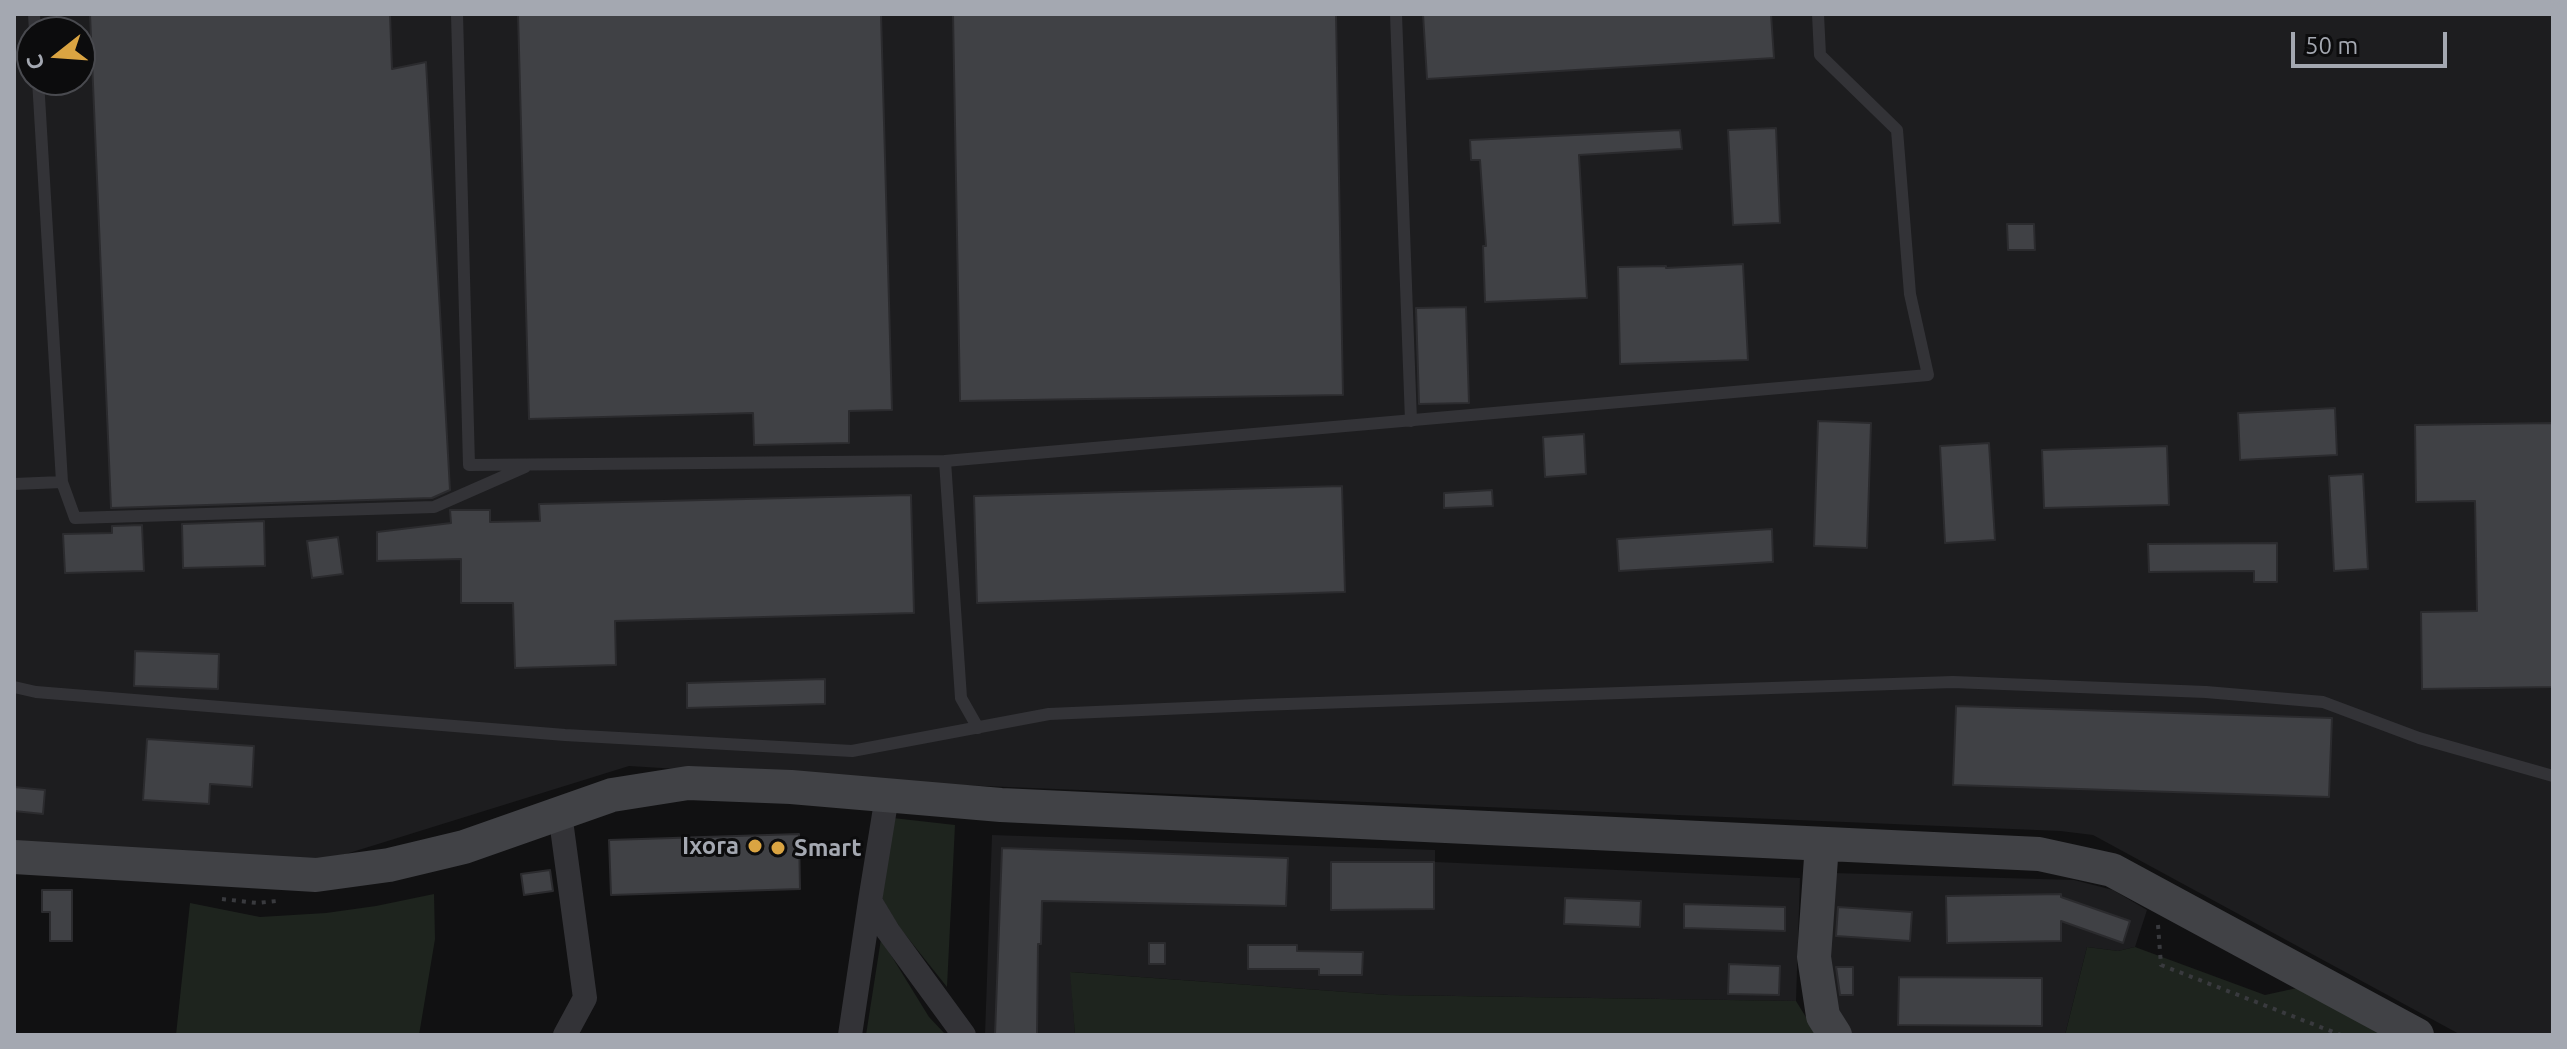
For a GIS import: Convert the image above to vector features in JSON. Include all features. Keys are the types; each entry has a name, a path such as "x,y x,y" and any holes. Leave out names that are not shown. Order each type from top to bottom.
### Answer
{"street":[{"path":"14,857 316,875 389,865 449,850 612,795 688,783 791,787 1001,805 2039,854 2112,870 2417,1035"},
{"path":"850,1035 887,796"},
{"path":"560,813 585,998 565,1035"},
{"path":"1822,844 1814,957 1823,1016 1835,1035"},
{"path":"870,901 888,931 964,1035"}],"lane":[{"path":"457,14 469,465 945,461 1928,375 1910,294 1897,130 1820,55 1818,14"},
{"path":"1396,14 1411,421"},
{"path":"39,96 62,482 75,518 434,507 532,465"},
{"path":"945,461 961,698 978,728"},
{"path":"14,484 62,482"},
{"path":"14,687 52,693 565,735 852,751 1049,714 1953,682 2206,692 2323,702 2419,738 2553,776"}],"path":[{"path":"215,898 257,903 285,901"},
{"path":"2158,921 2161,965 2341,1035"}],"shaded area":[{"path":"14,14 2553,14 2553,1035 2461,1035 2093,835 2060,831 888,782 629,766 317,863 14,846"},
{"path":"893,818 955,825 947,987 900,928 882,898"},
{"path":"992,835 1435,850 1435,862 1800,878 1796,1001 1388,995 1071,972 1075,1035 985,1035"},
{"path":"1833,873 2074,880 2113,890 2147,910 2135,947 2118,951 2087,947 2065,1035 1847,1035 1830,1007 1827,955"},
{"path":"434,894 435,939 419,1035 176,1035 190,903 260,917 326,913"},
{"path":"881,939 929,1017 946,1035 866,1035"},
{"path":"2087,947 2118,951 2135,947 2265,995 2297,988 2387,1035 2065,1035"},
{"path":"1070,972 1388,995 1796,1001 1817,1035 1075,1035"}],"building":[{"path":"390,14 392,69 426,62 450,490 432,498 111,508 93,96 96,96 96,16 90,16"},
{"path":"518,14 881,14 892,410 849,411 849,443 754,445 753,413 529,419"},
{"path":"953,14 1336,14 1343,395 960,401"},
{"path":"1423,14 1771,14 1774,58 1427,79"},
{"path":"1776,128 1780,223 1733,225 1728,130"},
{"path":"1680,130 1682,149 1579,155 1587,298 1485,302 1483,246 1486,246 1480,160 1471,160 1470,140"},
{"path":"2007,224 2034,224 2035,250 2008,250"},
{"path":"1743,264 1748,360 1620,364 1618,267"},
{"path":"1466,307 1469,403 1419,404 1416,308"},
{"path":"2335,408 2337,455 2240,460 2238,413"},
{"path":"1818,421 1871,423 1867,548 1814,546"},
{"path":"2553,423 2553,687 2422,689 2421,612 2477,611 2475,501 2416,502 2415,425"},
{"path":"1584,434 1586,474 1545,477 1543,437"},
{"path":"1989,443 1995,540 1945,543 1940,446"},
{"path":"2167,446 2169,505 2044,508 2042,450"},
{"path":"2363,474 2368,569 2334,571 2329,476"},
{"path":"1342,486 1345,592 977,603 974,496"},
{"path":"1492,490 1493,506 1444,508 1444,493"},
{"path":"911,495 914,613 615,621 616,665 515,668 513,603 461,603 461,559 377,561 377,532 451,523 450,510 490,510 490,522 540,521 539,504"},
{"path":"264,521 265,566 183,568 182,524"},
{"path":"142,525 144,571 65,573 63,534 112,533 112,526"},
{"path":"1772,529 1773,562 1619,571 1617,539"},
{"path":"338,537 343,574 312,578 307,541"},
{"path":"2277,543 2277,582 2254,582 2254,571 2149,572 2148,544"},
{"path":"135,651 219,654 218,689 134,686"},
{"path":"825,679 825,704 687,708 687,683"},
{"path":"1956,706 2332,718 2329,797 1953,785"},
{"path":"147,739 254,746 252,787 210,784 209,804 143,800"},
{"path":"14,787 45,790 43,814 14,811"},
{"path":"799,834 800,889 611,895 609,840"},
{"path":"1002,848 1288,858 1286,906 1042,901 1037,1035 995,1035"},
{"path":"1331,862 1434,862 1434,909 1331,910"},
{"path":"550,870 553,891 524,895 521,874"},
{"path":"42,890 72,890 72,941 50,941 50,912 42,912"},
{"path":"2061,894 2061,897 2130,921 2123,943 2061,921 2061,941 1947,943 1946,896"},
{"path":"1565,898 1641,901 1640,927 1564,924"},
{"path":"1684,904 1785,907 1785,931 1684,928"},
{"path":"1838,907 1912,912 1910,941 1836,936"},
{"path":"1149,943 1165,943 1165,964 1149,964"},
{"path":"1248,945 1297,945 1297,951 1363,952 1362,975 1319,975 1319,969 1248,969"},
{"path":"1729,964 1780,966 1779,995 1728,994"},
{"path":"1836,967 1853,967 1853,995 1840,995"},
{"path":"1899,977 2042,978 2042,1026 1898,1025"}],"place":[{"name":"Ixora","path":"755,846"},
{"name":"Smart","path":"778,848"}]}
